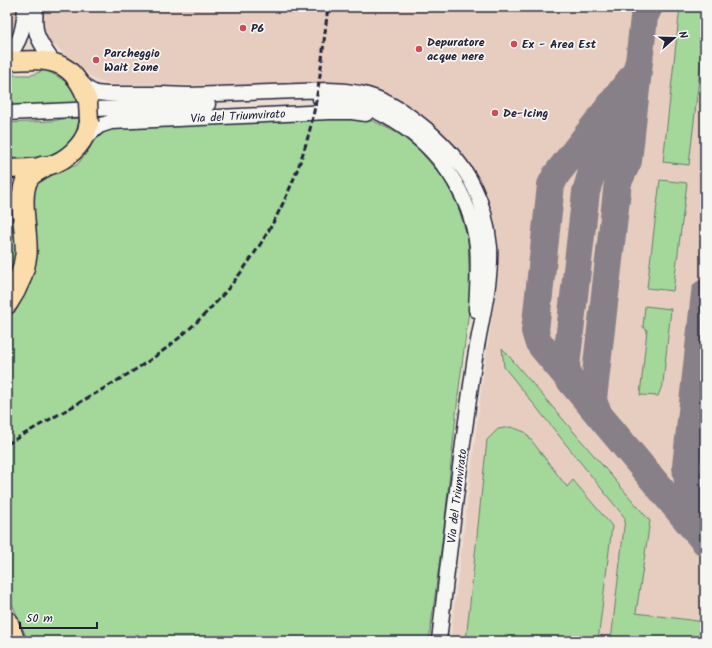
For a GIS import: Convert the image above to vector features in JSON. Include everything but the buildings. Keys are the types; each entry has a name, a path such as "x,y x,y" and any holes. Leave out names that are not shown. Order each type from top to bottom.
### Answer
{"highway":[{"path":"8,302 18,286 25,259 23,194 28,178 43,167"},
{"path":"7,188 16,207 25,244"},
{"path":"7,622 12,641"},
{"path":"7,632 12,641"}],"main road":[{"name":"Via del Triumvirato","path":"7,61 41,60 53,62 67,69 79,79 88,102 89,122 86,134 81,142 65,158 43,167 7,169"}],"street":[{"path":"7,56 15,47 20,37 24,7"},
{"name":"Via del Triumvirato","path":"36,7 34,24 36,33 40,44 53,62"},
{"name":"Via del Triumvirato","path":"79,79 88,89 96,93 189,95 343,90 361,93 408,114 420,123 445,148 465,172 474,187 482,207 490,246 490,266 475,351 439,641"},
{"name":"Via del Triumvirato","path":"7,113 340,97 353,97 384,102"},
{"name":"Via del Triumvirato","path":"320,99 364,106 380,113 413,134 443,164 453,178 462,194 469,213 477,246 475,351"},
{"name":"Via del Triumvirato","path":"81,142 92,130 99,126 111,122 135,120 337,112 363,114 391,121 400,125"}],"shaded area":[{"path":"12,7 705,7 705,641 450,641 482,383 499,270 499,253 497,232 492,209 486,192 465,158 439,129 417,112 379,93 338,87 107,84 95,80 57,47 8,29"}],"green space":[{"path":"680,7 704,7 705,25 689,165 663,162"},
{"path":"7,70 13,70 14,75 32,75 45,70 62,79 71,87 79,104 12,106 7,104"},
{"path":"343,116 373,121 399,134 419,150 444,179 458,206 468,239 470,303 429,641 28,641 7,592 7,312 34,185 43,177 77,165 89,150 96,135 114,125"},
{"path":"80,118 77,131 69,143 58,151 39,157 7,158 7,123"},
{"path":"660,180 687,183 673,291 647,288"},
{"path":"7,204 18,260 7,286"},
{"path":"645,306 671,309 663,383 658,396 640,395 647,330 643,327"},
{"path":"502,348 650,521 636,613 705,622 705,641 611,641 625,518 504,367"},
{"path":"511,427 525,432 567,487 573,480 612,526 598,641 466,641 487,440 498,429"}],"taxiway":[{"path":"599,415 593,399 618,182 628,161 644,17 649,7"},
{"path":"639,61 636,72 556,175 551,185 535,331 538,341 543,348 705,542"},
{"path":"572,383 566,366 586,192 591,175 631,121"},
{"path":"705,293 686,466 690,489 705,525"}],"railway":[{"path":"7,444 153,358 179,338 203,316 225,292 245,266 264,239 279,210 293,181 304,150 317,97 328,7"}],"place":[{"name":"P6","path":"243,28"},
{"name":"Ex - Area Est","path":"514,44"},
{"name":"Depuratore acque nere","path":"419,49"},
{"name":"Parcheggio Wait Zone","path":"96,60"},
{"name":"De-Icing","path":"495,113"}]}
